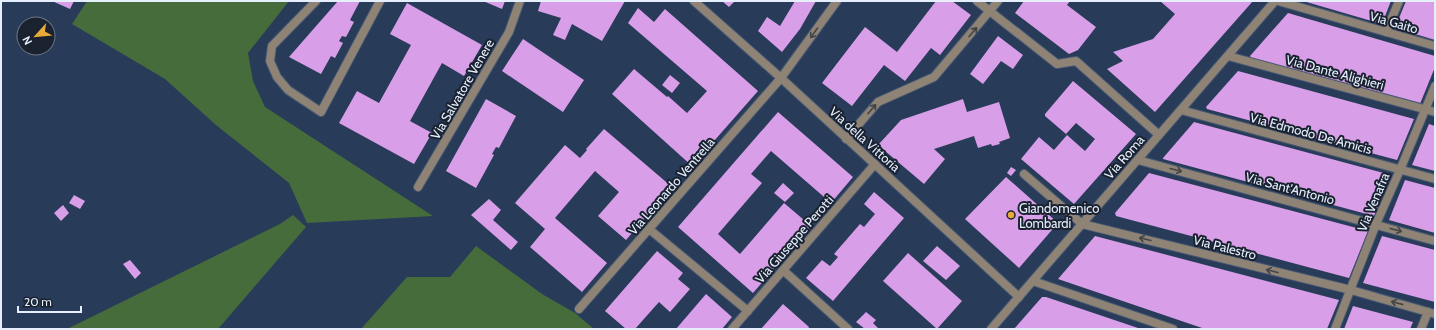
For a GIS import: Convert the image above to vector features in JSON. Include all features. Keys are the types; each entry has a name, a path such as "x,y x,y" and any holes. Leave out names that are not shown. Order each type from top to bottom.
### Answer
{"street":[{"path":"316,1 272,46 270,61 277,77 288,90 321,112 380,1"},
{"name":"Via Salvatore Venere","path":"418,187 509,32 520,1"},
{"name":"Via della Vittoria","path":"694,1 781,78 1019,297"},
{"name":"Via Leonardo Ventrella","path":"578,309 781,78 837,1"},
{"path":"977,1 1057,64 1076,61 1159,135"},
{"path":"846,139 878,102 934,77 998,1"},
{"name":"Via Gaito","path":"1277,1 1435,46"},
{"name":"Via Roma","path":"991,329 1277,1"},
{"path":"1386,32 1398,1"},
{"name":"Via Dante Alighieri","path":"1228,56 1435,112"},
{"name":"Via Venafra","path":"1335,329 1376,224 1435,86"},
{"name":"Via Edmodo De Amicis","path":"1181,110 1435,179"},
{"name":"Via Sant'Antonio","path":"1138,160 1435,240"},
{"name":"Via Giuseppe Perotti","path":"732,329 875,164"},
{"name":"Via Palestro","path":"1024,174 1082,224 1351,290 1432,313"},
{"path":"649,229 748,311"},
{"path":"783,270 848,329"},
{"path":"1032,282 1169,328"},
{"path":"1421,329 1432,313"}],"green space":[{"path":"87,1 289,1 248,53 253,81 265,107 433,216 307,223 289,183 216,125 165,79 72,24"},
{"path":"293,215 306,227 218,329 67,329 280,224"},
{"path":"476,246 542,294 575,313 594,329 361,329 407,277 450,277"}],"building":[{"path":"52,1 74,1 70,9"},
{"path":"338,1 360,1 350,20 354,22 346,37 342,36 339,41 343,43 335,58 331,56 321,74 289,57"},
{"path":"483,1 505,1 502,9"},
{"path":"541,1 625,1 602,41 572,24 565,40 553,35 561,18 538,11"},
{"path":"722,1 735,1 729,7"},
{"path":"795,1 816,1 800,29 782,52 758,31 767,17 780,26"},
{"path":"936,1 952,1 971,15 940,55 931,48 905,81 884,65 852,106 822,83 865,27 897,52"},
{"path":"1024,1 1070,1 1067,5 1096,27 1078,50 1069,54 1015,13"},
{"path":"1160,1 1253,1 1155,112 1107,69 1123,61 1113,52 1153,39 1175,14"},
{"path":"1303,1 1391,1 1382,24"},
{"path":"1406,1 1435,1 1435,40 1395,28"},
{"path":"407,3 482,45 464,76 442,63 410,121 432,133 414,164 339,123 357,91 379,103 411,45 390,34"},
{"path":"638,8 654,22 665,9 758,91 692,166 612,94 634,69 687,113 707,91 628,23"},
{"path":"1288,13 1435,56 1435,67 1420,104 1251,58 1250,56"},
{"path":"998,36 1023,55 1013,69 1001,61 983,84 970,74"},
{"path":"523,39 584,80 563,112 502,71"},
{"path":"1238,71 1414,119 1397,160 1207,109 1206,107"},
{"path":"670,75 680,83 672,93 662,85"},
{"path":"1073,81 1136,134 1074,204 1021,159 1039,137 1054,150 1067,135 1085,151 1095,139 1076,123 1066,134 1045,116 1045,114"},
{"path":"486,99 516,116 499,148 496,147 492,154 494,155 476,188 446,171"},
{"path":"963,99 967,112 999,102 1010,138 999,142 1000,144 992,146 991,144 978,148 974,136 934,149 945,159 924,184 878,145 901,120"},
{"path":"778,112 853,177 831,203 771,151 751,174 762,183 718,234 740,254 784,203 811,226 753,293 678,227"},
{"path":"1194,122 1391,175 1374,216 1163,159"},
{"path":"1429,124 1435,126 1435,171 1412,165"},
{"path":"604,129 672,187 626,240 598,216 619,192 595,171 555,218 607,263 582,292 530,247 545,229 515,203 565,145 580,158"},
{"path":"1011,167 1016,170 1011,176 1007,173"},
{"path":"1149,173 1368,231 1349,278 1116,216 1115,213"},
{"path":"1006,177 1058,223 1019,268 965,219"},
{"path":"1405,180 1435,188 1435,233 1389,220"},
{"path":"783,183 794,193 785,202 774,193"},
{"path":"874,192 904,218 833,301 806,278 822,260 830,266 838,257 834,254 860,224 864,227 875,214 864,204"},
{"path":"74,195 85,201 80,209 69,203"},
{"path":"489,199 501,210 493,220 518,242 511,250 471,215"},
{"path":"63,205 69,213 61,221 54,213"},
{"path":"1095,236 1339,300 1327,329 1205,329 1058,279"},
{"path":"1382,236 1435,250 1435,302 1363,283"},
{"path":"937,246 960,266 946,280 923,261"},
{"path":"657,251 683,273 678,279 690,289 670,312 659,302 635,329 626,329 605,311"},
{"path":"908,253 962,301 937,329 883,281"},
{"path":"130,260 141,273 135,279 123,264"},
{"path":"706,294 732,317 722,329 676,329"},
{"path":"1042,297 1046,297 1141,329 1014,329"},
{"path":"783,304 809,327 808,329 761,329"},
{"path":"1353,306 1413,322 1410,329 1344,329"},
{"path":"866,312 876,320 873,323 879,329 865,329 856,322"}],"place":[{"name":"Giandomenico Lombardi","path":"1011,215"}]}
